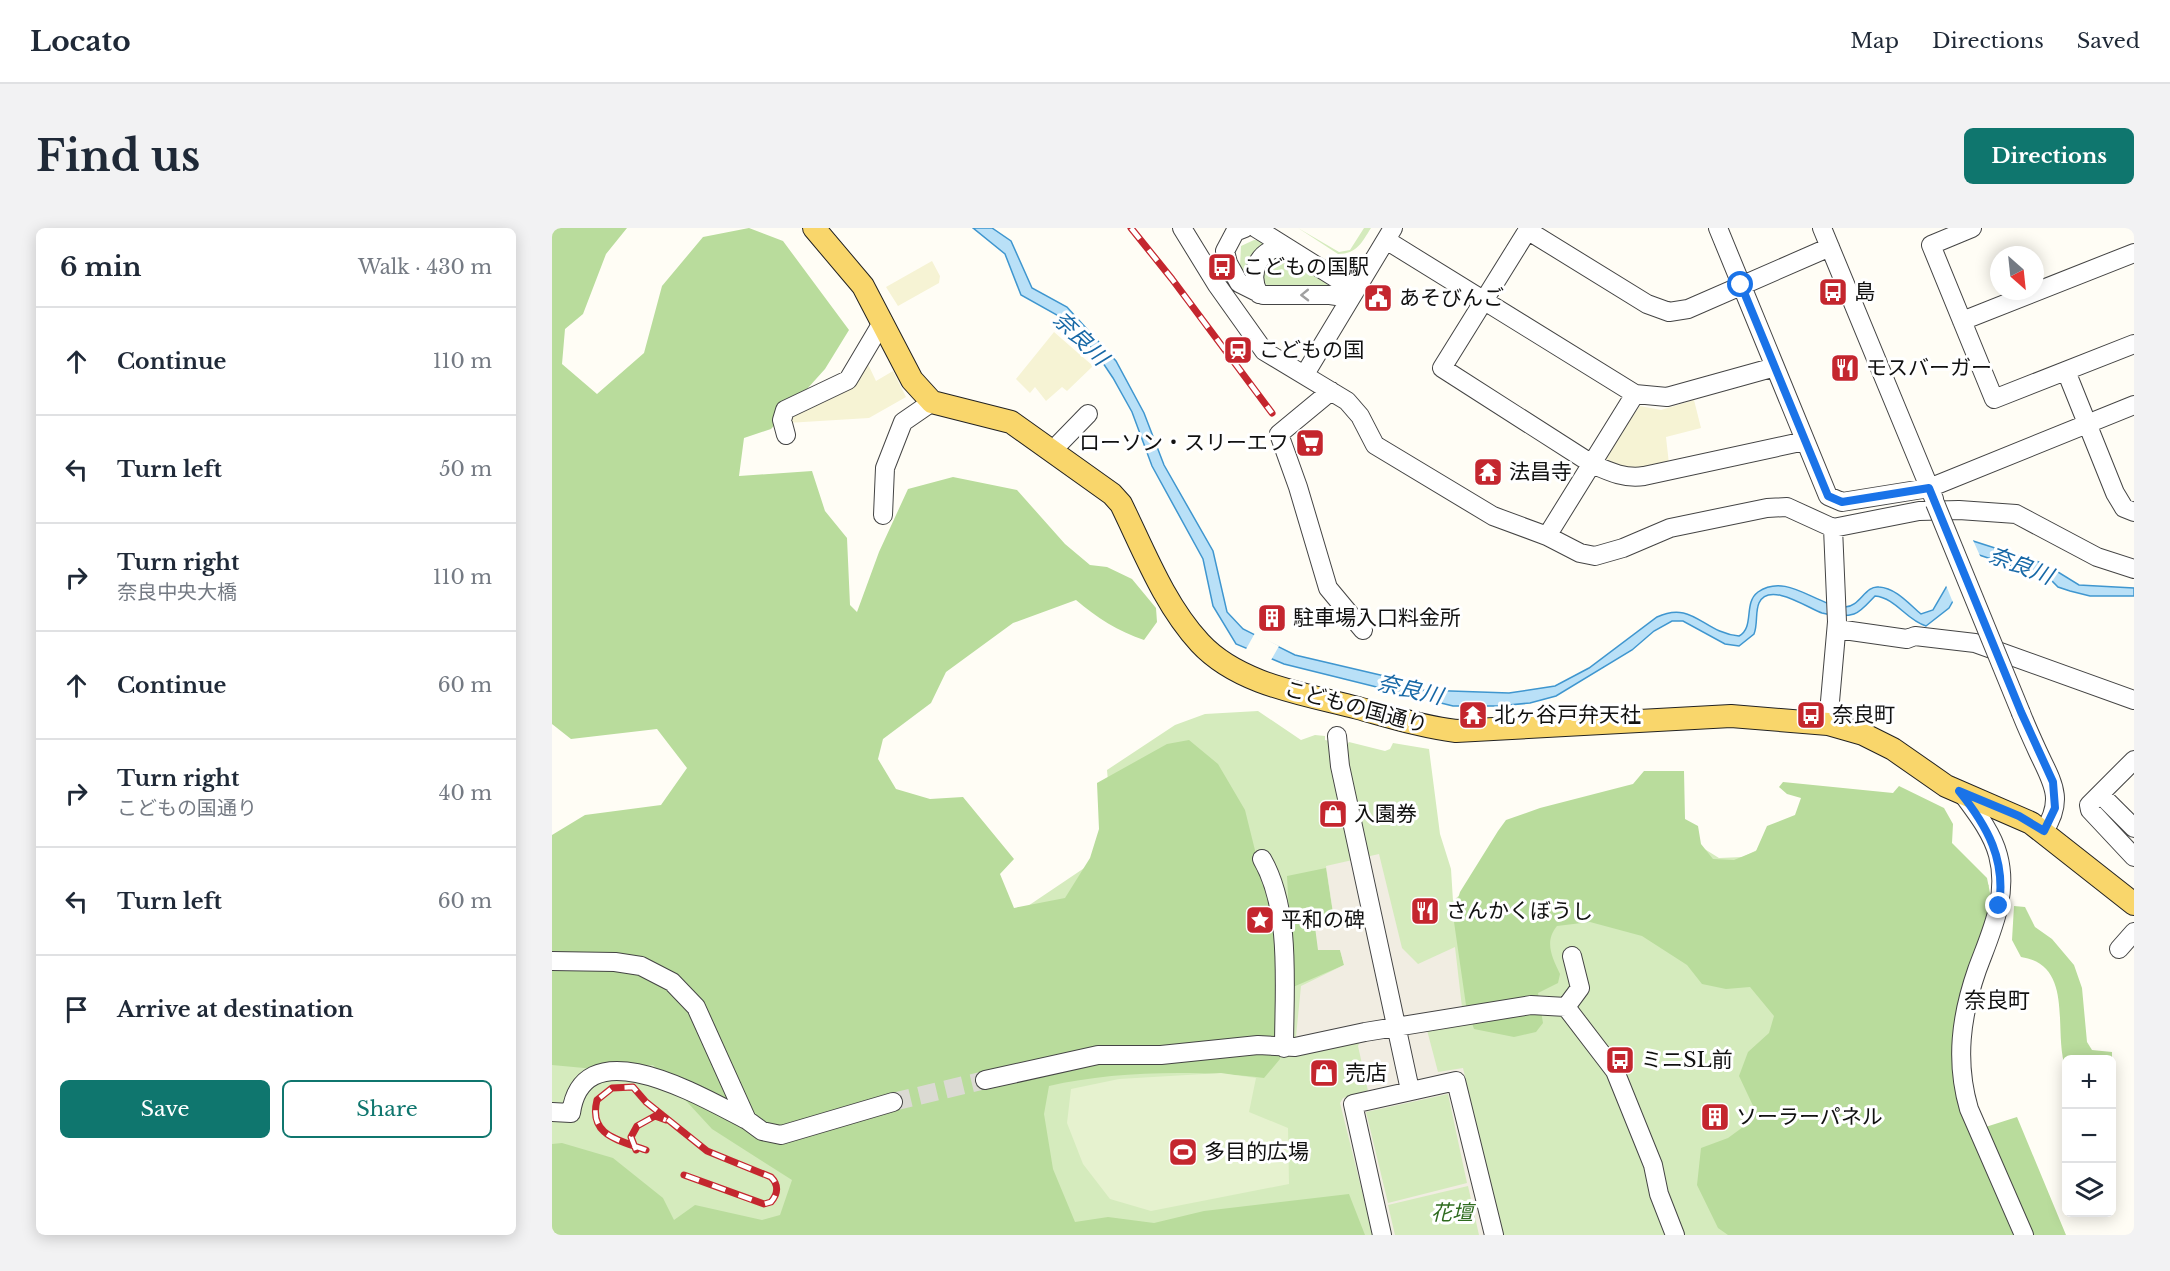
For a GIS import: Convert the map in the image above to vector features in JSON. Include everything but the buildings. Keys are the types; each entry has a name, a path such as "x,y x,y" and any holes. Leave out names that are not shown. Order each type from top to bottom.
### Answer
{"main road":[{"path":"814,228 855,273 883,321 912,380 932,402"},
{"name":"こどもの国通り","path":"932,402 1011,422 1112,494 1121,504 1177,613 1201,645 1228,665 1271,685 1435,728 1456,730 1731,716 1828,724 1863,734 1893,749 1935,780 2019,816 2044,831 2133,900"}],"street":[{"path":"1182,228 1217,285 1264,351 1305,374 1326,395 1347,401 1360,416 1375,445 1494,516 1547,536 1580,553 1595,556 1623,548 1670,528 1767,508 1786,507 1833,528 1919,511 1959,510 2016,514 2097,557 2134,569"},
{"path":"1245,228 1235,232 1228,241 1225,251 1228,263 1239,284 1259,294 1353,294"},
{"path":"1256,228 1353,294"},
{"path":"1718,228 1828,496 1842,502 1932,496 2087,424 2134,405"},
{"path":"1822,228 2021,712 2053,782 2056,796 2054,815 2044,831"},
{"path":"1972,228 1931,245 1994,399 2134,344"},
{"path":"1806,441 1633,478 1617,475 1592,464 1442,368 1528,229 1647,304 1670,312 1688,309 1830,247"},
{"path":"1305,374 1389,234 1485,300 1635,394 1667,397 1775,367"},
{"path":"1259,294 1254,281 1257,264 1271,249 1286,248"},
{"path":"1962,321 2134,253"},
{"path":"786,435 782,420 785,410 848,380 883,321"},
{"path":"2066,371 2087,424 2128,510"},
{"path":"1547,536 1635,394"},
{"path":"1326,395 1279,434 1298,487 1328,588 1363,630"},
{"path":"883,516 885,468 903,422 932,402"},
{"path":"1052,451 1088,414"},
{"path":"1828,724 1837,626 1833,528"},
{"path":"1837,626 1907,639 1915,636 1975,644 2134,700"},
{"path":"1337,736 1340,766 1410,1090"},
{"path":"2134,760 2090,805 2090,810 2134,857"},
{"path":"1959,791 1990,835 1998,853 2001,873 1999,906 1964,1014 1960,1060 1963,1088 1969,1108 2024,1235"},
{"path":"2100,794 2134,828"},
{"path":"1262,859 1271,874 1283,941 1284,1048"},
{"path":"2118,949 2134,932"},
{"path":"1566,1007 1580,988 1572,956"},
{"path":"552,961 615,962 640,966 672,982 696,1007 747,1120"},
{"path":"984,1080 1098,1055 1161,1055 1258,1045 1284,1048 1396,1026 1531,1005 1566,1007 1616,1071 1653,1165 1659,1194 1675,1235"},
{"path":"552,1112 571,1113 575,1095 581,1084 606,1071 644,1074 670,1081 747,1120 762,1131 781,1135 893,1102"},
{"path":"1382,1235 1353,1104 1456,1081 1494,1235"}],"shaded area":[{"path":"932,261 940,276 939,283 898,306 886,287"},
{"path":"1054,332 1093,366 1067,391 1062,387 1046,401 1035,387 1030,393 1016,379"},
{"path":"867,362 876,381 893,371 906,397 869,418 787,423 806,403"},
{"path":"1694,400 1701,428 1666,437 1669,464 1631,471 1609,464 1606,459 1610,446 1640,406 1661,410"},
{"path":"1379,854 1402,948 1418,964 1455,947 1463,1016 1427,1030 1438,1072 1463,1068 1502,1235 1479,1235 1468,1186 1388,1205 1395,1235 1373,1235 1340,1103 1343,1098 1368,1091 1358,1046 1364,1032 1295,1047 1301,986 1344,965 1340,950 1318,950 1315,927 1334,919 1326,866","holes":["1448,1094 1467,1183 1388,1203 1366,1112"]}],"green space":[{"path":"552,228 627,228 606,254 583,314 565,329 562,364 597,394 644,353 662,286 703,237 749,228 783,241 849,330 825,369 771,429 744,438 739,476 812,471 825,511 847,538 850,605 857,612 879,552 908,489 953,477 1017,490 1065,544 1090,565 1107,567 1132,579 1156,608 1157,622 1144,640 1108,623 1076,600 1013,623 946,672 931,703 883,739 878,759 896,789 930,799 963,797 1014,859 1000,874 1014,908 1065,898 1090,858 1099,829 1097,783 1167,744 1189,740 1218,764 1245,810 1278,943 1280,1059 1264,1078 1156,1073 1100,1077 1049,1086 1044,1114 1053,1169 1075,1222 1108,1217 1154,1223 1204,1211 1349,1194 1365,1235 552,1235 552,1144 562,1143 613,1158 663,1198 674,1220 695,1205 762,1220 780,1215 792,1180 712,1129 653,1065 595,1069 552,1065 552,835 585,815 661,805 687,768 657,729 571,739 552,724"},
{"path":"1298,228 1339,252 1350,250 1364,228 1371,228 1362,242 1354,249 1338,254"},
{"path":"1254,240 1269,241 1256,250 1245,277 1240,266 1241,246"},
{"path":"1281,256 1328,283 1325,288 1271,289 1262,281 1264,267"},
{"name":"花壇","path":"1258,711 1301,740 1315,735 1325,736 1325,740 1347,745 1349,742 1385,751 1390,749 1393,743 1429,749 1440,834 1451,869 1453,901 1543,819 1682,835 1719,858 1743,857 1809,824 1877,841 1989,885 1951,1060 2010,1235 552,1235 552,863 1013,916 1114,848 1107,770 1175,725 1205,714"},
{"path":"1644,771 1684,771 1685,819 1698,826 1701,844 1713,859 1734,860 1756,851 1767,826 1795,815 1801,798 1787,794 1779,787 1783,782 1893,793 1899,786 1944,808 1953,824 1952,843 1987,878 1993,908 1964,1003 1973,1131 2017,1117 2066,1235 1728,1235 1718,1228 1697,1185 1701,1148 1728,1138 1754,1119 1755,1110 1739,1076 1748,1052 1769,1033 1774,1016 1750,987 1726,989 1702,984 1687,965 1642,936 1590,922 1557,926 1550,944 1552,956 1560,974 1558,983 1538,993 1543,1023 1536,1032 1514,1037 1474,1029 1466,1005 1453,915 1460,892 1498,831 1506,820 1540,808 1633,784"},
{"path":"1326,868 1334,920 1315,927 1340,950 1344,965 1293,987 1287,876"},
{"path":"2014,906 2025,907 2035,927 2052,939 2074,965 2082,988 2087,1042 2092,1050 2112,1052 2112,1055 2062,1055 2056,987 2049,973 2038,963 2021,957 2012,940"},
{"name":"多目的広場","path":"1221,1073 1256,1078 1249,1112 1288,1128 1289,1184 1151,1211 1110,1199 1083,1164 1067,1123 1071,1089 1119,1079"}],"water":[{"name":"奈良川","path":"973,228 992,228 1011,241 1032,288 1067,307 1116,361 1144,413 1164,465 1213,551 1227,612 1243,629 1295,655 1393,678 1422,690 1509,693 1555,686 1589,668 1657,617 1669,613 1680,612 1727,634 1739,636 1747,627 1754,597 1758,592 1769,587 1791,588 1845,607 1855,604 1870,589 1879,587 1897,593 1921,614 1933,610 1973,541 2045,564 2079,585 2134,588 2134,596 2090,596 2070,591 2058,587 2049,578 1979,555 1949,608 1926,626 1889,601 1875,596 1857,613 1842,616 1822,613 1790,598 1772,594 1764,597 1759,603 1754,634 1739,646 1725,644 1683,621 1672,621 1654,631 1632,650 1556,696 1530,703 1498,706 1453,706 1284,664 1236,644 1213,606 1203,559 1152,466 1132,412 1095,351 1057,315 1021,295 1005,254"}],"pier":[{"path":"1972,538 1981,558 1954,605 1945,583"},
{"path":"1255,633 1279,646 1270,662 1245,651"}],"tunnel":[{"path":"893,1102 985,1080"}],"railway":[{"path":"1131,228 1272,413"},
{"path":"646,1150 608,1135 597,1122 595,1112 597,1100 612,1088 633,1087 646,1102 707,1151 771,1177 776,1186 776,1193 771,1202 764,1204 684,1175"},
{"path":"636,1150 631,1137 637,1126 655,1116 666,1120"}],"place":[{"name":"こどもの国駅","path":"1222,267"},
{"name":"島","path":"1833,292"},
{"name":"あそびんご","path":"1378,298"},
{"name":"こどもの国","path":"1238,350"},
{"name":"モスバーガー","path":"1845,368"},
{"name":"ローソン・スリーエフ","path":"1310,443"},
{"name":"法昌寺","path":"1488,472"},
{"name":"駐車場入口料金所","path":"1272,618"},
{"name":"北ヶ谷戸弁天社","path":"1473,715"},
{"name":"奈良町","path":"1811,715"},
{"name":"入園券","path":"1333,814"},
{"name":"さんかくぼうし","path":"1425,911"},
{"name":"平和の碑","path":"1260,920"},
{"name":"ミニSL前","path":"1620,1060"},
{"name":"売店","path":"1324,1073"},
{"name":"ソーラーパネル","path":"1715,1117"},
{"name":"多目的広場","path":"1183,1152"}],"district":[{"name":"奈良町","path":"1997,1000"}],"route":[{"path":"1741,285 1828,496 1842,502 1929,488 2037,751 2053,782 2056,796 2054,815 2044,831 2019,816 1959,791 1975,811 1998,853 2001,873 1999,906"}]}
